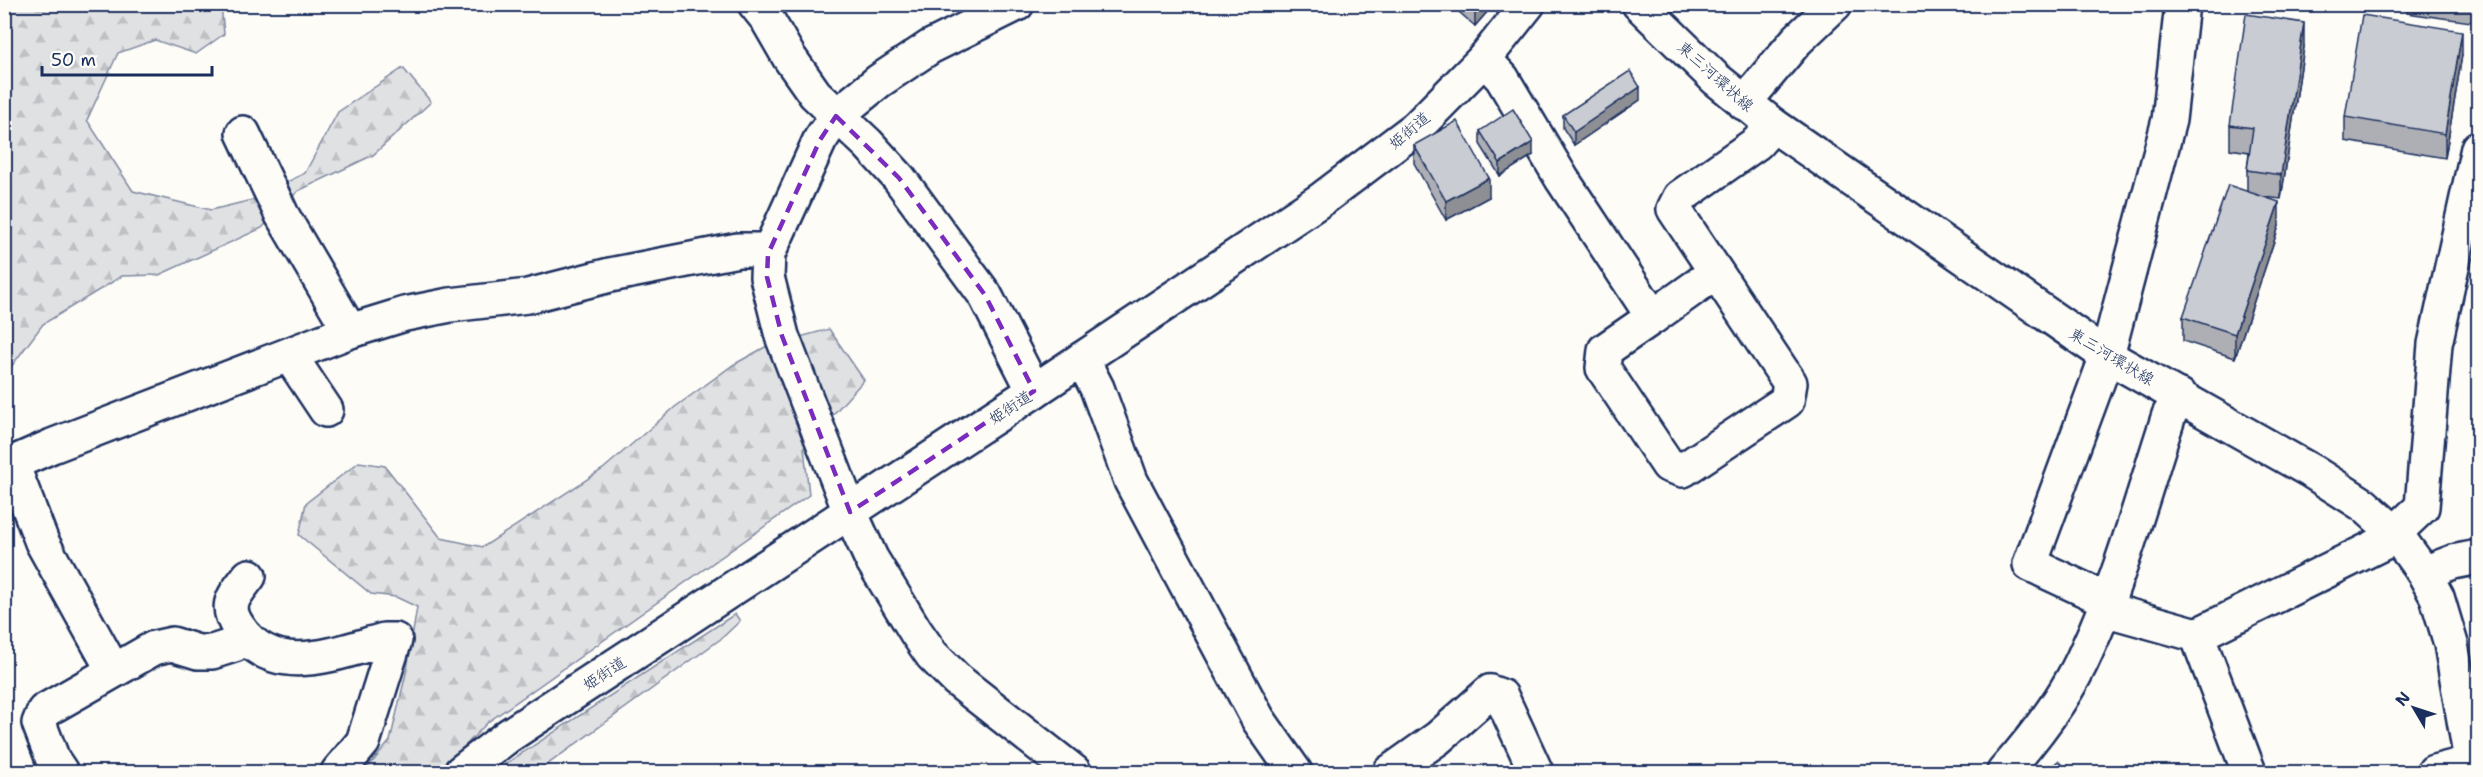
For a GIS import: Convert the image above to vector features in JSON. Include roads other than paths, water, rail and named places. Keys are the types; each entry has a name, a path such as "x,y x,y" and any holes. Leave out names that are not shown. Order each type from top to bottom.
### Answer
{"main road":[{"path":"754,4 767,19 808,85 899,178 985,295 1034,391"},
{"path":"1017,4 930,47 879,81 836,116 820,140 768,254 767,277 782,336 850,512 871,558 932,655 957,680 1074,772"},
{"name":"姫街道","path":"461,772 508,736 1034,391 1322,198 1416,128 1484,59 1528,4"},
{"name":"東三河環状線","path":"1639,4 1744,103 1773,125 2107,356 2311,471 2364,505 2395,533 2438,597 2451,645 2472,767"},
{"path":"1744,103 1797,40 1835,4"},
{"path":"2182,4 2169,120 2107,356 2030,564 2105,604 2197,635 2385,542 2422,507 2435,344 2478,148"},
{"path":"1484,59 1502,78 1562,179 1653,317"},
{"path":"1715,273 1605,350 1603,368 1668,465 1683,470 1787,401 1790,383 1674,209 1680,197 1757,143 1773,125"},
{"path":"243,133 282,215 350,331"},
{"path":"113,670 42,542 8,466 52,446 350,331 405,314 450,305 528,296 610,275 738,250 761,250 768,254"},
{"path":"290,356 326,410"},
{"path":"1082,359 1097,388 1131,481 1258,719 1295,772"},
{"path":"2004,772 2061,698 2086,654 2169,415 2180,396"},
{"path":"2424,573 2452,562 2478,557"},
{"path":"249,576 231,599 231,617 244,637 270,656 288,659 322,656 384,640 395,640 363,742 338,772"},
{"path":"2197,635 2249,772"},
{"path":"61,772 52,760 39,723 44,711 154,648 172,644 198,652 212,652 234,645 244,637"},
{"path":"1390,772 1438,738 1490,692 1501,696 1536,772"},
{"path":"2434,772 2472,767"}]}
